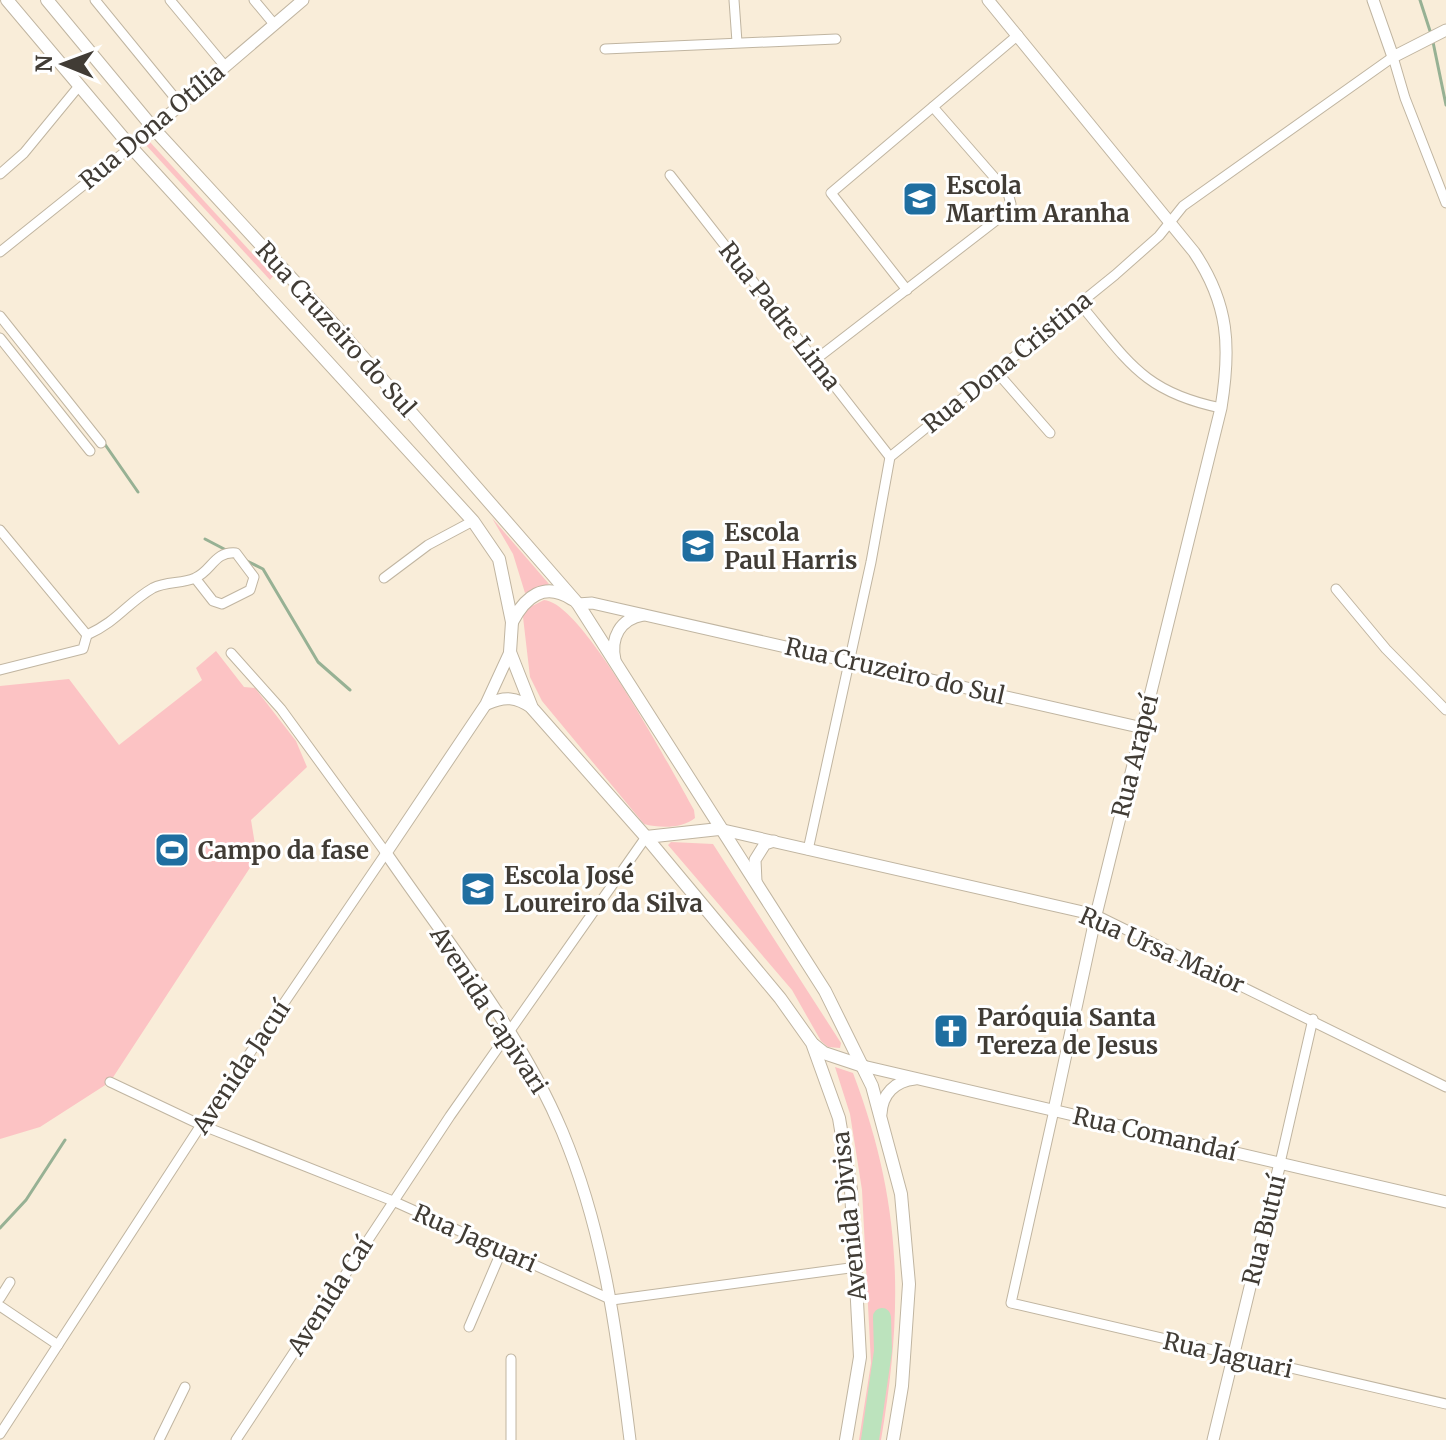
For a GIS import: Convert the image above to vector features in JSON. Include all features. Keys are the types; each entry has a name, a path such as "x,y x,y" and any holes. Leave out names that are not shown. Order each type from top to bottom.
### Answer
{"main road":[{"name":"Rua Cruzeiro do Sul","path":"7,0 131,147 473,521 499,559 512,622"},
{"name":"Rua Cruzeiro do Sul","path":"47,0 154,129 341,332 518,531 578,604"},
{"path":"512,622 526,599 536,593 559,592 578,604"},
{"name":"Avenida Divisa","path":"578,604 825,991 863,1066 881,1114 901,1194 915,1285 893,1440"},
{"name":"Avenida Divisa","path":"512,622 510,652 532,708 646,837 780,998 812,1043 839,1118 851,1190 860,1357 846,1440"},
{"path":"646,837 719,829"},
{"path":"812,1043 824,1053 863,1066"}],"street":[{"path":"95,0 180,104"},
{"path":"170,0 224,65"},
{"path":"254,0 274,24"},
{"name":"Rua Dona Otília","path":"0,252 154,129 224,65 303,0"},
{"path":"734,0 737,42"},
{"name":"Rua Arapeí","path":"988,0 1172,221 1216,286 1228,350 1221,408 1096,915 1011,1303"},
{"path":"1373,0 1405,98 1446,203"},
{"name":"Rua Dona Cristina","path":"890,457 1080,304 1172,221 1183,206 1393,57 1442,32"},
{"path":"907,290 831,193 1018,35"},
{"path":"605,49 836,39"},
{"path":"0,174 24,153 79,86"},
{"path":"815,360 1007,212 1011,204 1008,193 933,107"},
{"name":"Rua Padre Lima","path":"670,175 890,457"},
{"path":"1080,304 1141,377 1187,401 1221,408"},
{"path":"0,316 101,443"},
{"path":"0,338 90,451"},
{"path":"995,370 1050,433"},
{"path":"808,850 850,661 890,457"},
{"path":"384,578 428,545 473,521"},
{"path":"0,530 87,635"},
{"path":"0,670 83,649 87,635 121,617 151,590 167,581 195,578 219,556 236,553 254,577 250,590 222,604 213,601 195,578"},
{"path":"1336,589 1386,649 1446,710"},
{"name":"Rua Cruzeiro do Sul","path":"578,604 592,603 648,614 1143,728"},
{"path":"615,660 613,650 620,628 627,620 648,614"},
{"name":"Avenida Jacuí","path":"0,1434 201,1125 486,704 510,652"},
{"name":"Avenida Capivari","path":"231,653 311,750 386,853 509,1032 562,1131 598,1235 612,1300 630,1440"},
{"path":"486,704 498,699 517,699 532,708"},
{"name":"Rua Ursa Maior","path":"719,829 1096,915 1446,1087"},
{"name":"Avenida Caí","path":"236,1440 393,1201 646,837"},
{"path":"756,882 755,860 765,844 775,841"},
{"name":"Rua Butuí","path":"1213,1440 1313,1019"},
{"name":"Rua Comandaí","path":"863,1066 1446,1202"},
{"path":"881,1114 888,1092 908,1080 920,1079"},
{"name":"Rua Jaguari","path":"110,1082 201,1125 393,1201 612,1300"},
{"path":"469,1327 502,1250"},
{"path":"612,1300 857,1267"},
{"path":"0,1298 10,1282"},
{"name":"Rua Jaguari","path":"1011,1303 1446,1404"},
{"path":"0,1306 58,1345"},
{"path":"511,1359 511,1440"},
{"path":"159,1440 185,1387"}],"shaded area":[{"path":"149,141 273,276 270,280 145,144"},
{"path":"492,518 549,584 525,593 513,554"},
{"path":"544,600 561,608 603,657 694,810 695,818 690,822 670,827 644,824 542,701 530,677 523,617 526,609"},
{"path":"216,651 244,687 255,688 296,741 307,767 251,820 257,857 110,1082 40,1127 0,1139 0,686 69,679 119,745 202,680 196,668"},
{"path":"671,842 713,844 841,1043 840,1048 828,1047 821,1041 792,990 668,845"},
{"path":"835,1067 853,1073 869,1120 889,1210 895,1299 893,1344 881,1440 875,1440 888,1354 886,1313 876,1316 879,1349 864,1440 859,1440 871,1363 862,1190 850,1114"}],"waterway":[{"path":"1420,0 1431,34"},
{"path":"1433,42 1446,105"},
{"path":"104,443 138,492"},
{"path":"205,539 226,550"},
{"path":"247,561 263,569 318,662 350,690"},
{"path":"0,1228 26,1200 65,1140"},
{"path":"870,1440 883,1351 882,1317"}],"place":[{"name":"Escola Martim Aranha","path":"920,199"},
{"name":"Escola Paul Harris","path":"698,546"},
{"name":"Campo da fase","path":"172,850"},
{"name":"Escola José Loureiro da Silva","path":"478,889"},
{"name":"Paróquia Santa Tereza de Jesus","path":"951,1031"}]}
